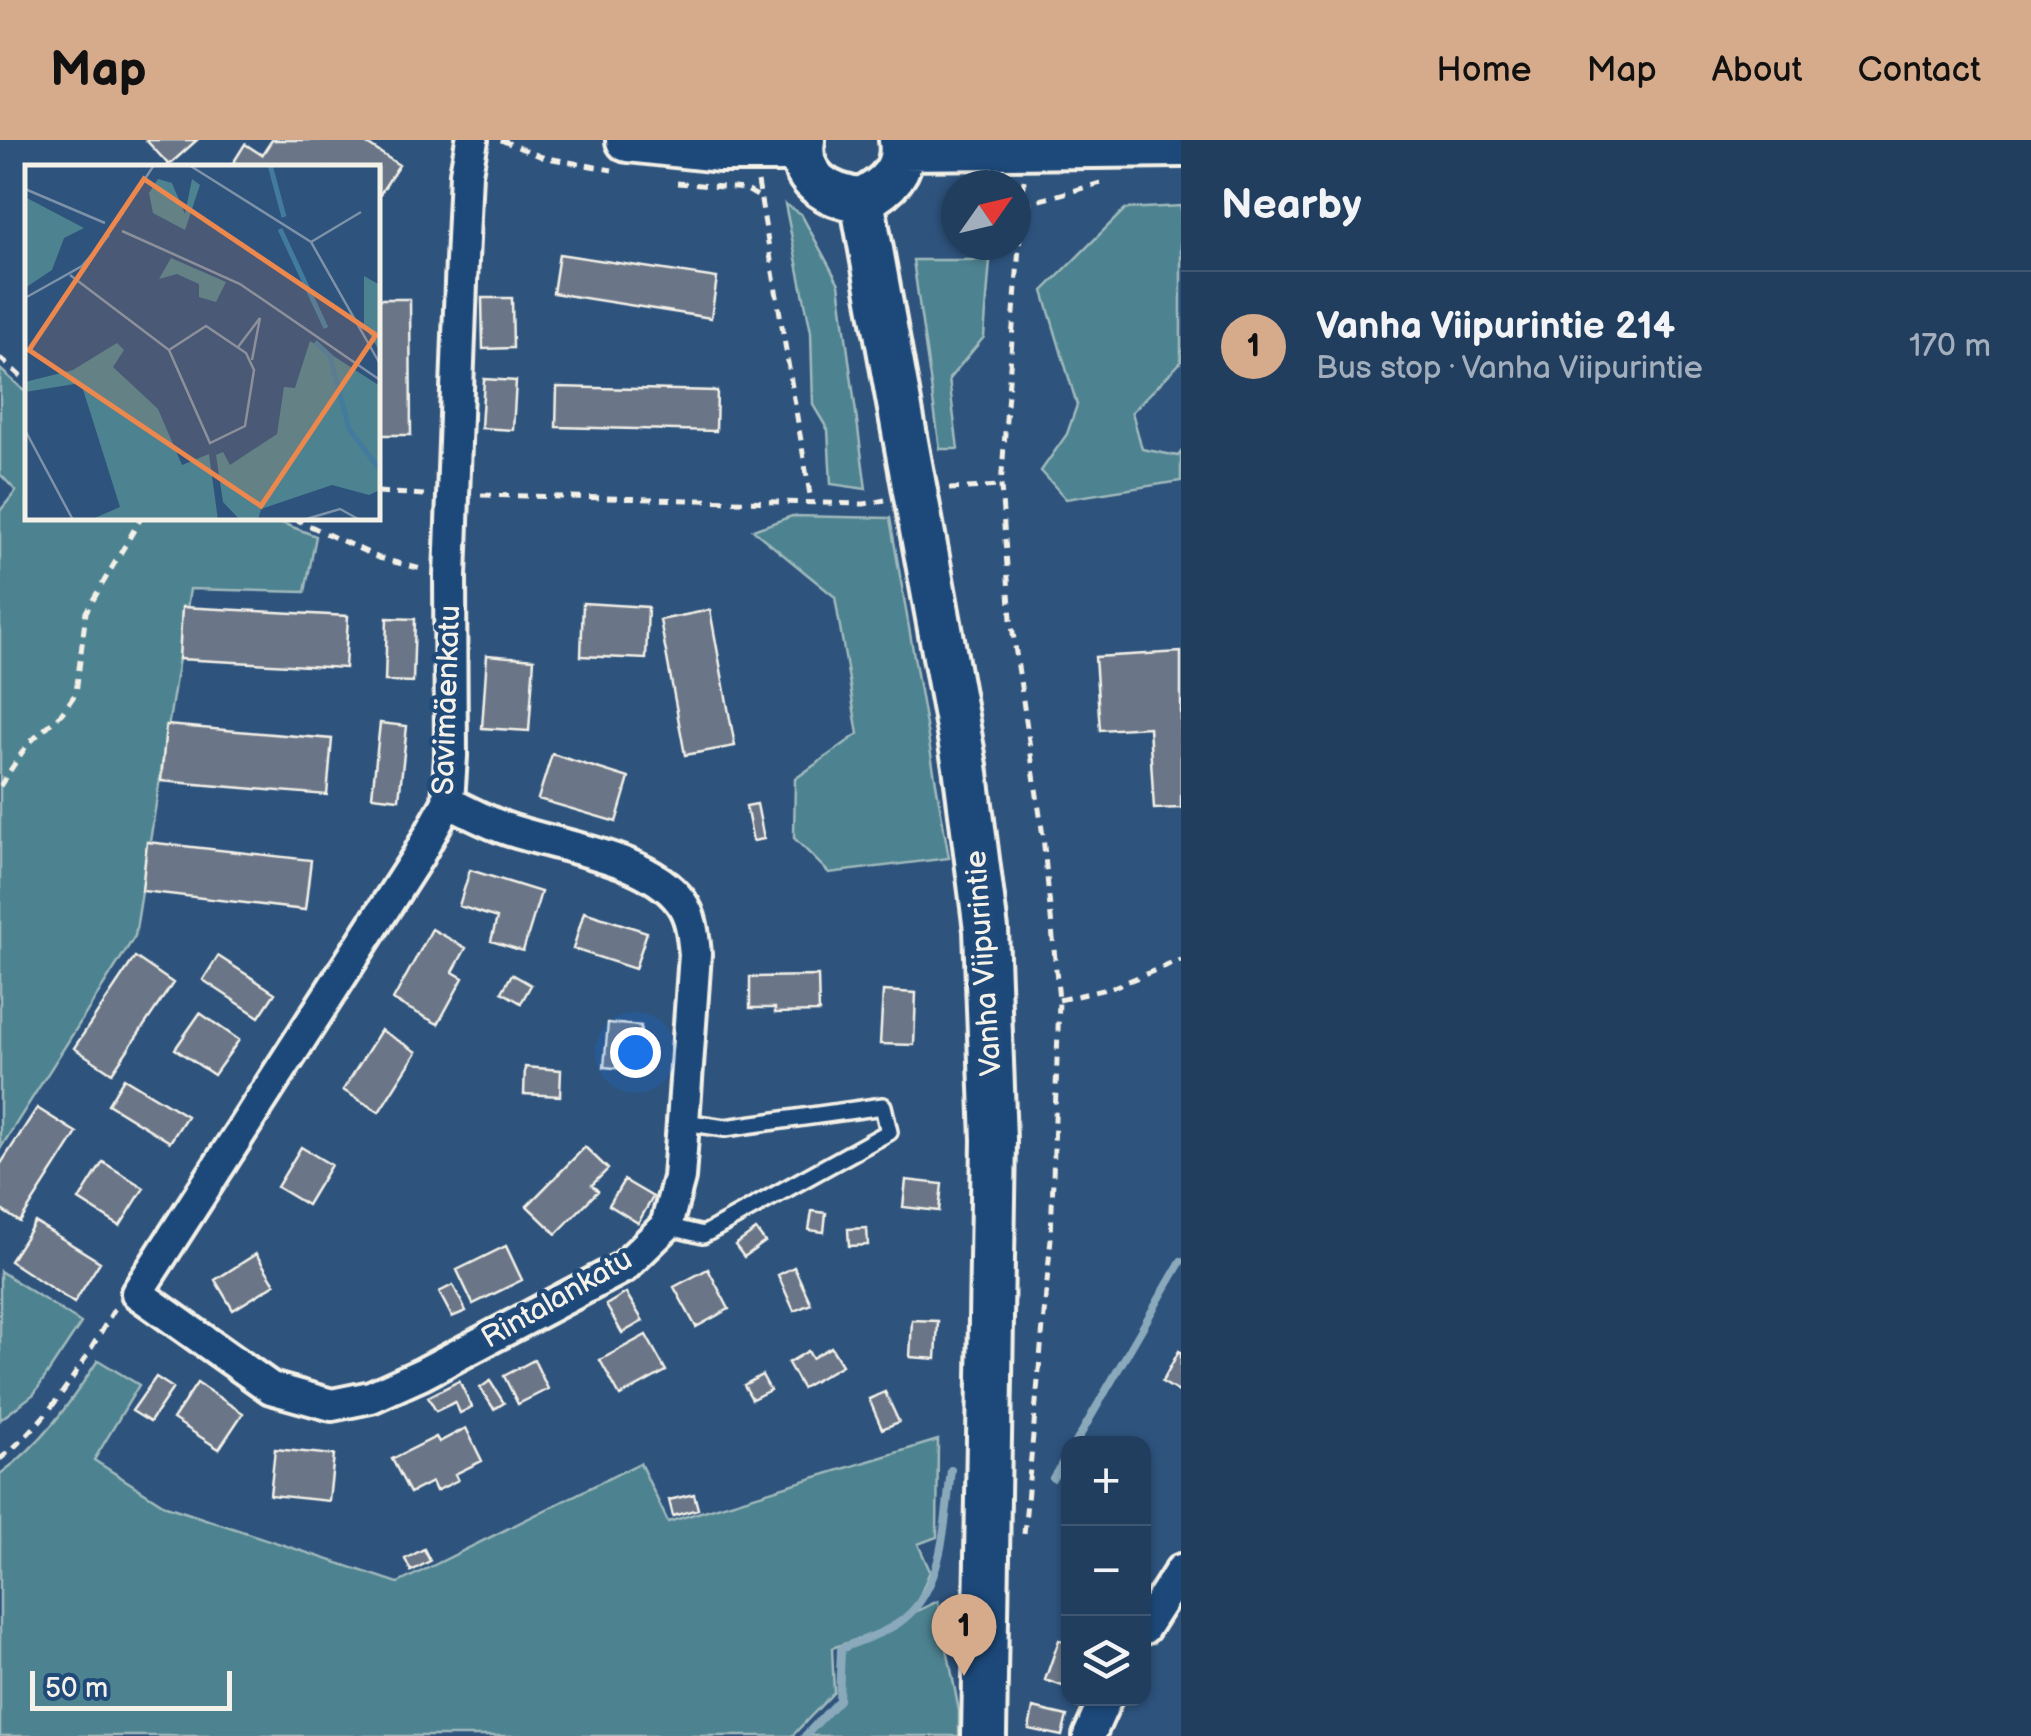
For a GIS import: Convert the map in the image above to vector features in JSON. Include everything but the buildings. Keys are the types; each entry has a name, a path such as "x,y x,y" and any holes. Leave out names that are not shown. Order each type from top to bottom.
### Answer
{"street":[{"name":"Savimäenkatu","path":"126,1300 418,856 448,802 450,576 462,247 472,140"},
{"path":"628,140 720,150 802,145 805,167 814,182 828,194 862,200 892,180 900,165 902,144 1181,145"},
{"name":"Vanha Viipurintie","path":"862,200 965,766 986,930 994,1140 984,1736"},
{"path":"448,802 503,828 623,863 661,882 682,903 692,927 695,954 679,1178 666,1226"},
{"name":"Rintalankatu","path":"126,1300 271,1388 332,1405 371,1397 422,1374 624,1267 666,1226"},
{"path":"1151,1617 1181,1570"},
{"path":"1089,1736 1102,1706"}],"lane":[{"path":"666,1226 703,1235 889,1132 884,1106 725,1128 684,1122"}],"path":[{"path":"1024,170 1026,147"},
{"path":"1031,202 1106,182"},
{"path":"761,198 811,501"},
{"path":"1018,260 1001,486 1010,619 1042,836 1059,1000 1051,1238 1023,1548"},
{"path":"0,358 25,380"},
{"path":"937,490 1001,486"},
{"path":"380,492 428,496"},
{"path":"475,494 864,504 893,498"},
{"path":"0,786 27,745 62,713 76,694 86,612 140,520"},
{"path":"298,520 379,558 450,576"},
{"path":"1059,1000 1111,988 1181,960"},
{"path":"0,1459 24,1440 68,1388 126,1300"}],"green space":[{"path":"785,204 801,214 839,284 866,489 831,484 828,430 813,405 811,332"},
{"path":"1181,206 1181,362 1132,412 1142,449 1178,456 1181,452 1181,481 1066,499 1041,471 1067,434 1077,405 1043,291 1125,209"},
{"path":"913,260 990,260 984,337 949,379 958,449 940,449"},
{"path":"0,369 25,391 25,520 274,520 316,536 305,592 190,589 135,936 0,1149 0,511 16,491 0,474"},
{"path":"792,516 890,518 949,858 829,873 794,838 795,779 858,734 835,597 753,530"},
{"path":"0,1271 81,1323 34,1394 0,1420"},
{"path":"98,1360 139,1385 94,1460 166,1506 398,1583 640,1463 668,1522 938,1440 937,1537 918,1544 930,1571 913,1613 938,1601 959,1711 959,1736 802,1736 839,1700 841,1649 861,1638 832,1648 834,1692 792,1736 0,1736 0,1474 42,1436"}],"waterway":[{"path":"1080,1436 1181,1261"},
{"path":"1053,1478 1061,1465"},
{"path":"805,1736 839,1700 841,1649 898,1623 918,1604 928,1587 941,1549 951,1470"}],"place":[{"name":"Vanha Viipurintie 214","path":"964,1676"}]}
